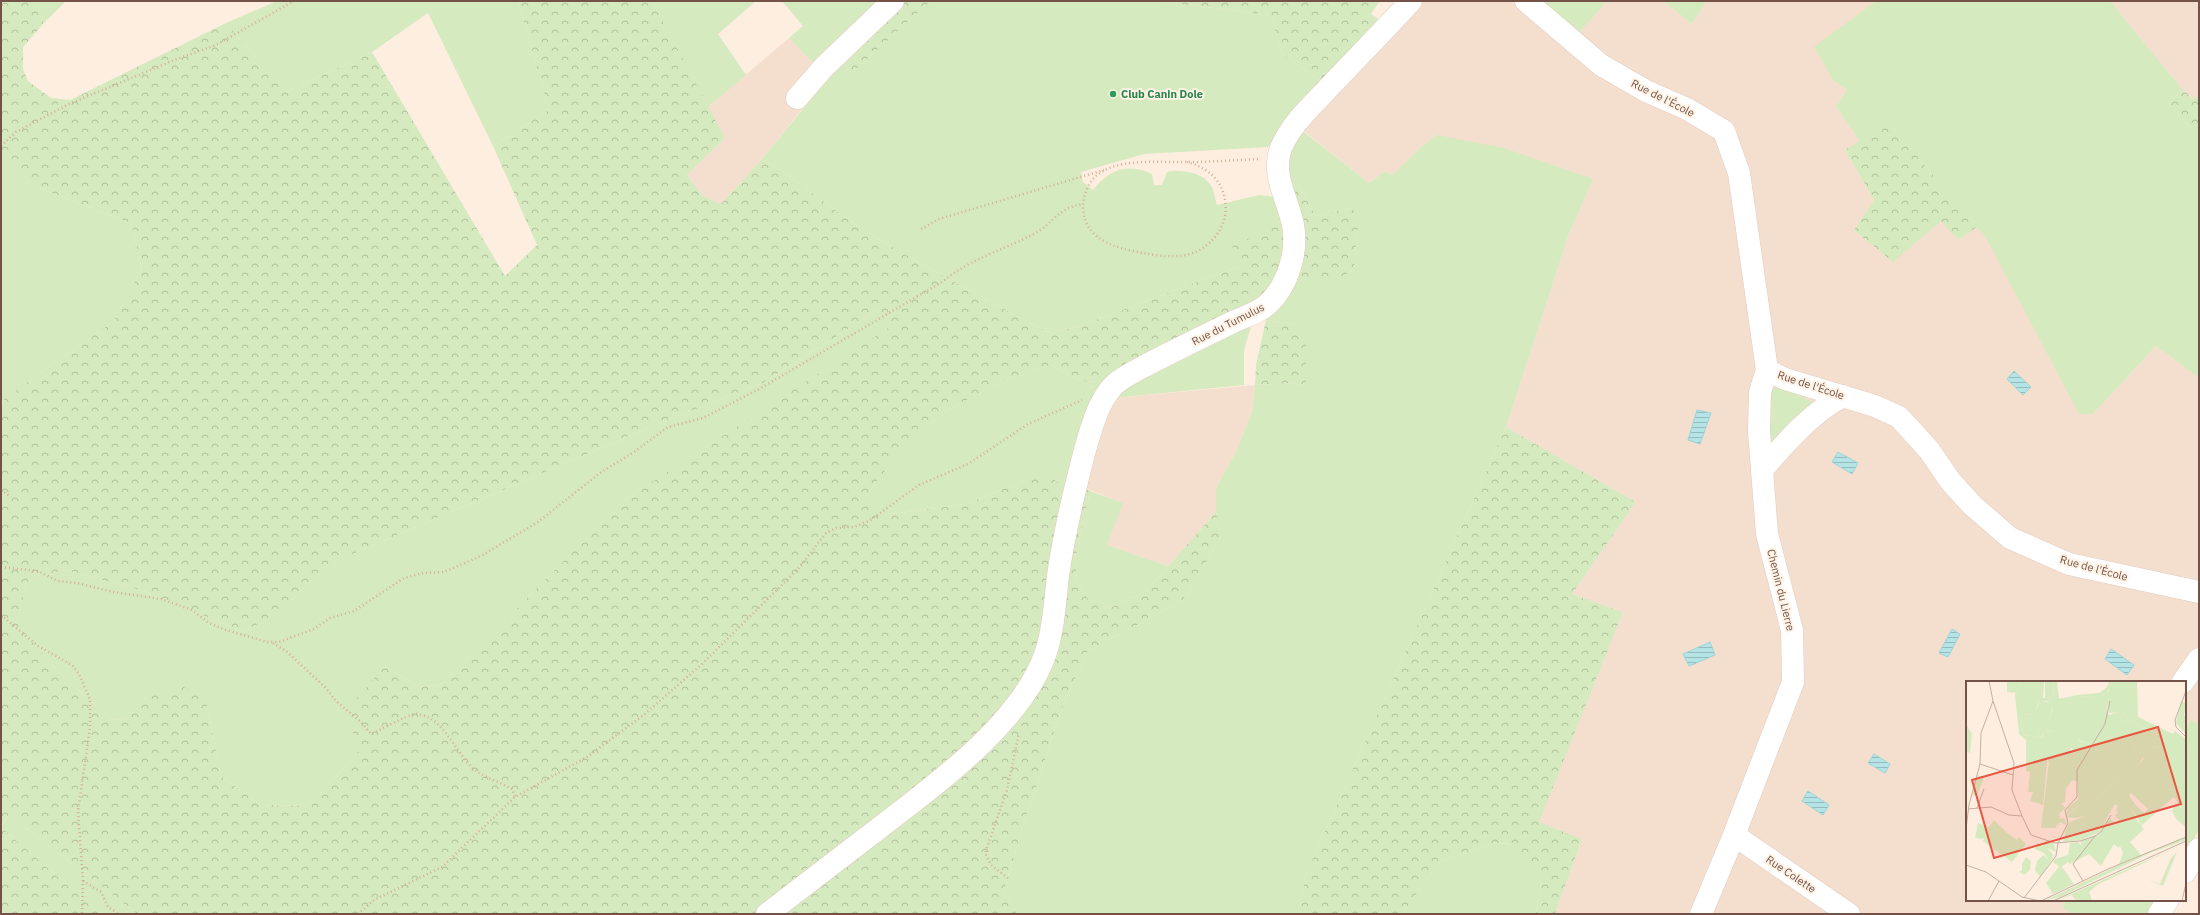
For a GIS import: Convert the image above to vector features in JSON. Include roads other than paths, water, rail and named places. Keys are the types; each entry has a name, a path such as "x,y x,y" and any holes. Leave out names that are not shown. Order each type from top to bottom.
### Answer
{"street":[{"path":"797,98 824,67 893,1"},
{"name":"Rue du Tumulus","path":"767,914 941,781 1000,724 1026,693 1035,679 1046,651 1055,612 1069,510 1088,440 1104,398 1112,387 1122,378 1258,310 1276,296 1284,283 1290,262 1294,231 1280,184 1279,158 1285,140 1309,109 1412,1"},
{"name":"Rue de l'École","path":"1526,1 1601,65 1646,91 1687,109 1724,131 1739,173 1767,370 1785,379 1875,406 1899,417 1929,450 1951,482 1972,505 2010,538 2069,564 2199,592"},
{"name":"Chemin du Lierre","path":"1701,914 1734,835 1793,682 1792,630 1767,534 1759,431 1760,392 1767,370"},
{"path":"1762,470 1774,455 1826,404 1843,396"},
{"path":"2184,681 2199,659"},
{"name":"Rue Colette","path":"1734,835 1849,914"},
{"path":"2186,870 2199,849"},
{"path":"2159,914 2167,901"}],"water":[{"path":"2014,371 2031,387 2023,395 2007,379"},
{"path":"1697,410 1711,413 1700,444 1688,440"},
{"path":"1838,452 1858,463 1852,474 1832,462"},
{"path":"1952,629 1960,634 1948,657 1939,653"},
{"path":"1710,642 1715,655 1689,666 1683,654"},
{"path":"2111,649 2134,665 2127,675 2105,659"},
{"path":"1874,754 1890,764 1885,773 1868,763"},
{"path":"1808,791 1829,805 1823,815 1802,801"}],"place":[{"name":"Club Canin Dole","path":"1113,94"}]}
